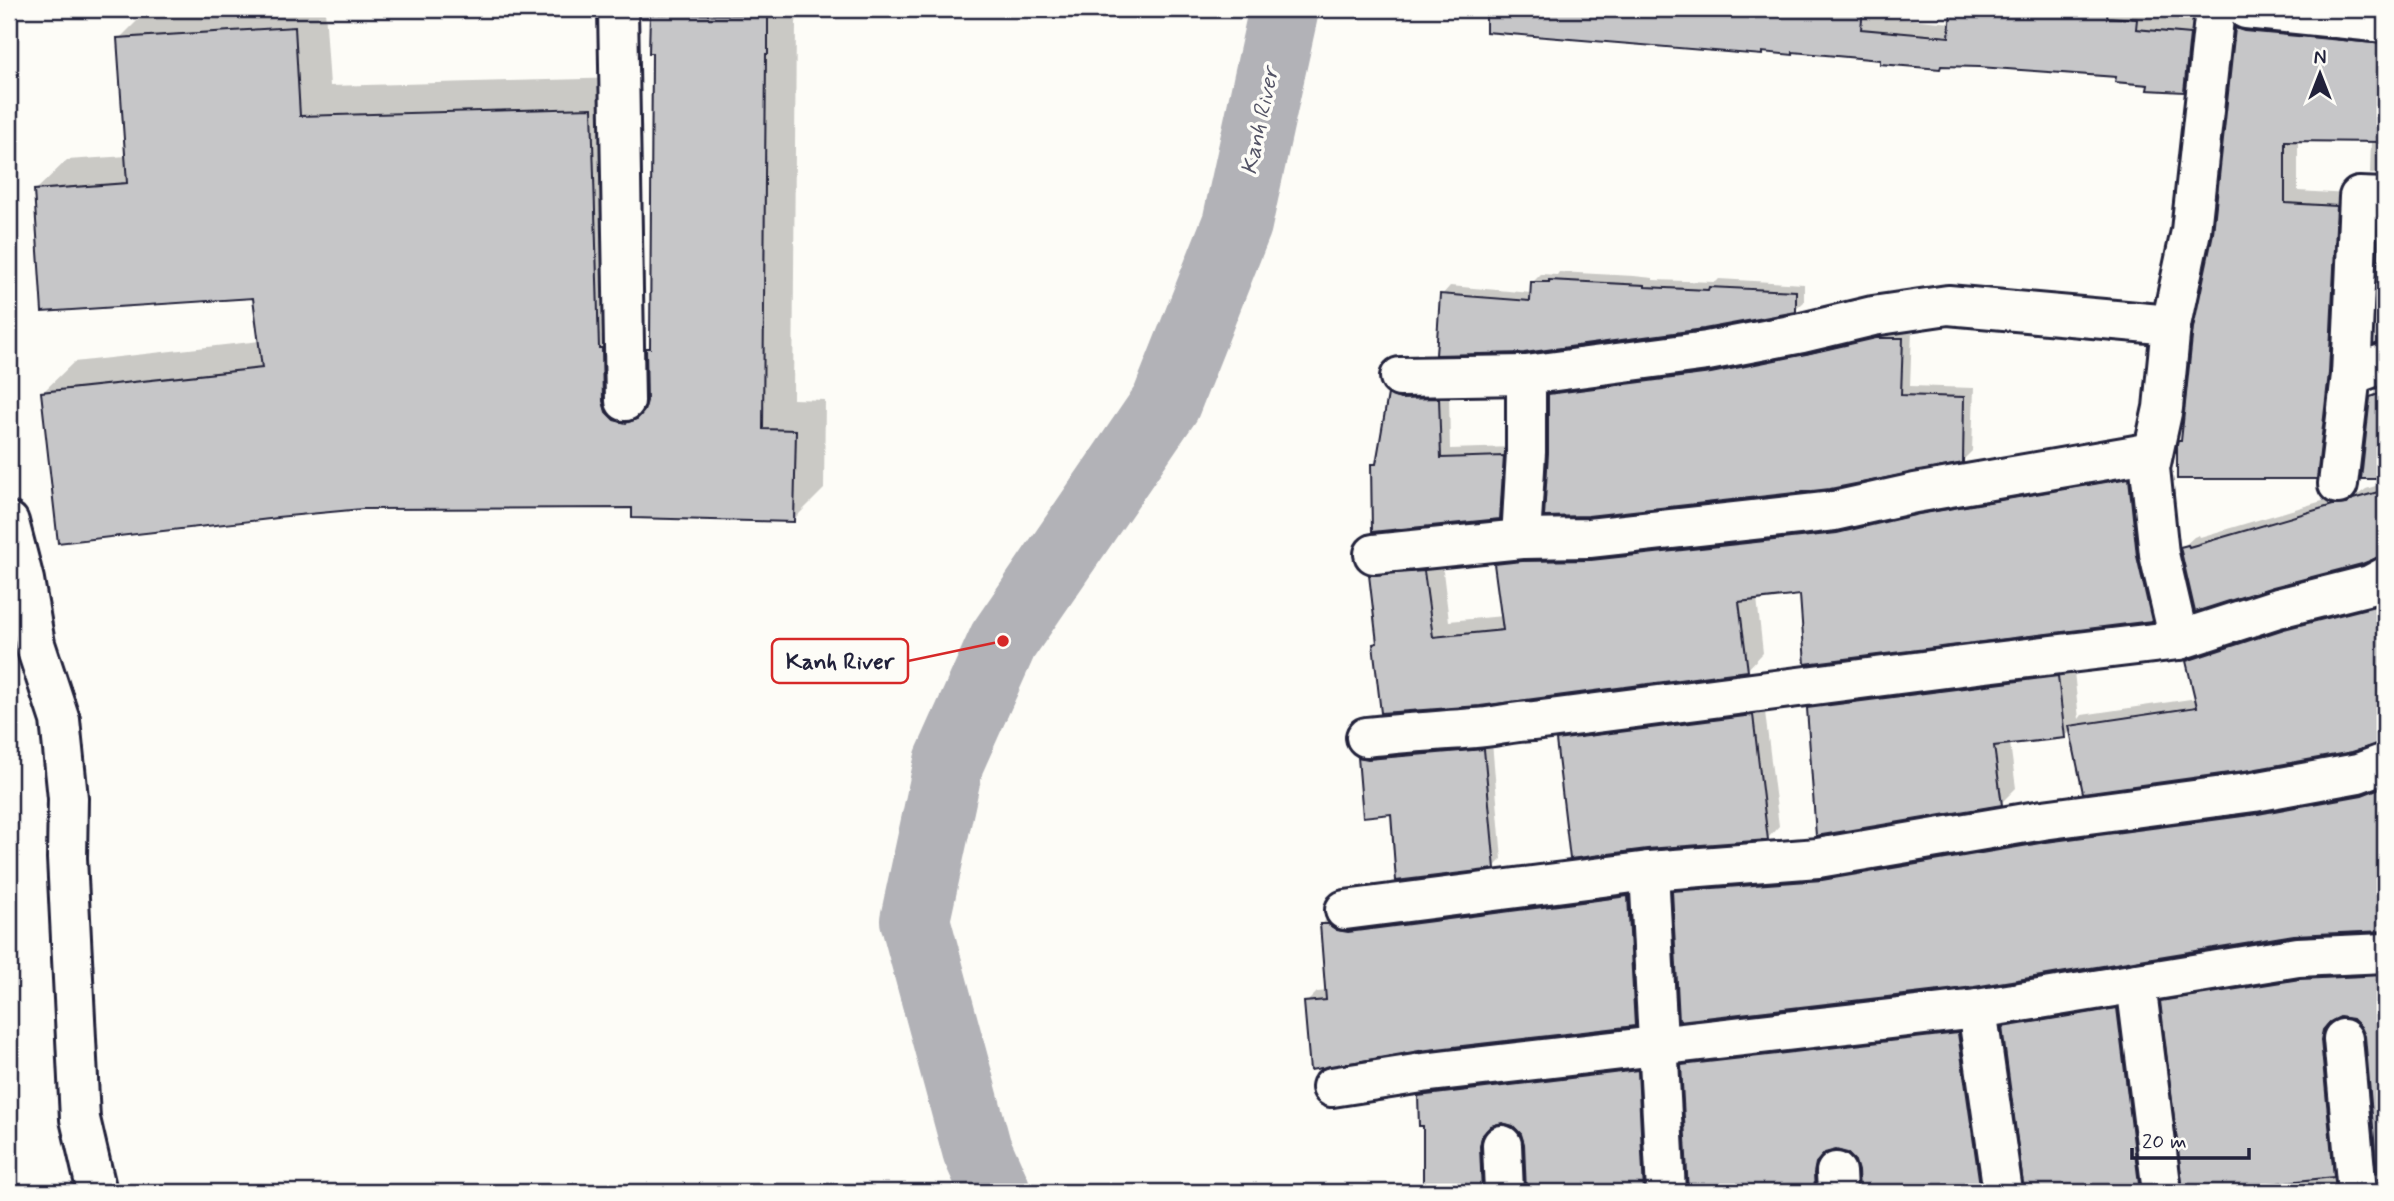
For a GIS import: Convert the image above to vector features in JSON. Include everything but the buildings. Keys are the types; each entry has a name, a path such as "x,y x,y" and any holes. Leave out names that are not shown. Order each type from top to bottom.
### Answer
{"street":[{"path":"618,9 625,401"},
{"path":"2179,640 2159,554 2150,468 2163,408 2171,325 2191,231 2215,9"},
{"path":"2246,9 2385,23"},
{"path":"2338,484 2368,369 2359,197 2385,198"},
{"path":"1400,377 1526,376 1707,351 1873,316 1948,305 2171,325"},
{"path":"1521,539 1526,452 1526,376"},
{"path":"1374,554 1521,539 1589,538 1834,511 1915,493 2153,452"},
{"path":"9,522 24,580 35,644 60,720 68,798 67,858 80,1119 97,1192"},
{"path":"1366,737 1477,728 1511,721 1534,721 2179,640 2278,608 2370,585 2385,577"},
{"path":"1345,910 1649,871 1818,858 2043,820 2254,792 2358,773 2385,763"},
{"path":"1649,871 1666,1192"},
{"path":"1332,1087 1422,1073 1977,1009 2298,957 2385,953"},
{"path":"2136,984 2162,1192"},
{"path":"1977,1009 2003,1192"},
{"path":"2343,1039 2357,1192"},
{"path":"1502,1145 1504,1192"}],"waterway":[{"name":"Kanh River","path":"996,1192 977,1150 915,920 949,762 1003,641 1166,403 1237,224 1284,9"}],"place":[{"name":"Kanh River","path":"1003,641"}]}
